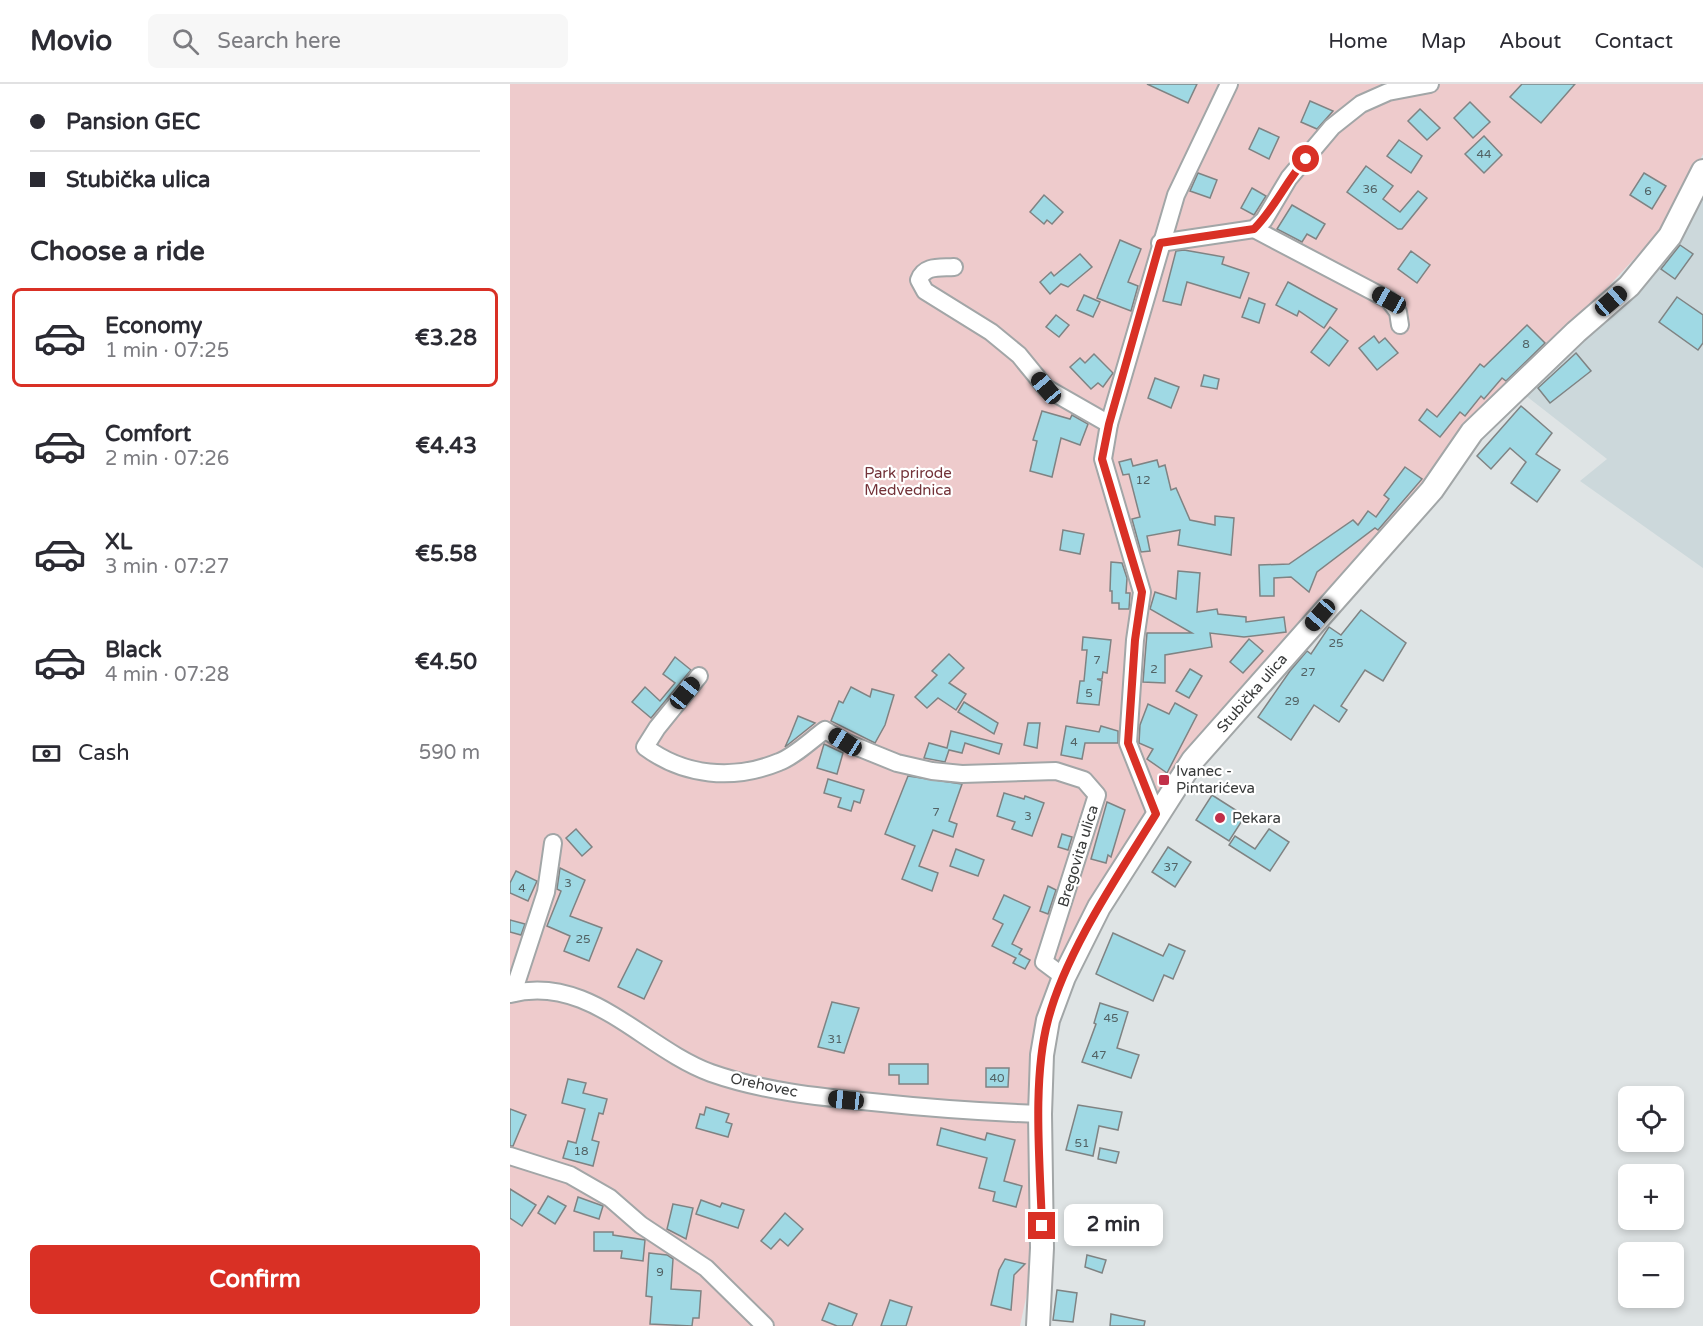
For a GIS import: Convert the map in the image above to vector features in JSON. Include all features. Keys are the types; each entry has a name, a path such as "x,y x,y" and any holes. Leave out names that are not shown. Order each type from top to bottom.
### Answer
{"main road":[{"name":"Stubička ulica","path":"1038,1326 1042,1248 1040,1114 1042,1055 1048,1020 1064,977 1099,907 1193,759 1432,490 1472,432 1576,332 1629,286 1670,236 1703,171"}],"street":[{"path":"1156,814 1128,743 1135,640 1142,592 1102,459 1109,424 1160,243 1176,195 1229,84"},
{"path":"1160,243 1254,229 1264,220 1289,178 1332,127 1361,104 1388,92 1430,84"},
{"path":"1254,229 1389,300 1398,312 1400,325"},
{"path":"954,267 928,269 921,273 919,280 925,291 991,332 1019,355 1046,388 1109,424"},
{"name":"Bregovita ulica","path":"699,676 657,728 645,747 663,760 701,773 730,773 780,762 825,730 845,742 897,763 932,771 994,774 1056,771 1084,780 1097,795 1044,962 1064,977"},
{"path":"511,994 546,892 553,843"},
{"name":"Orehovec","path":"511,994 554,989 620,1018 663,1050 710,1072 753,1085 836,1099 948,1110 1040,1114"},
{"path":"510,1156 570,1175 610,1198 641,1225 706,1268 765,1326"}],"shaded area":[{"path":"1703,194 1703,568 1580,481 1607,459 1520,391 1570,353 1620,306"}],"green space":[{"name":"Park prirode Medvednica","path":"510,84 1703,84 1703,154 1663,228 1589,307 1473,414 1369,560 1210,741 1099,907 1048,1029 1035,1255 1020,1326 510,1326"}],"building":[{"path":"1147,84 1197,84 1188,103"},
{"path":"1522,84 1575,84 1541,123 1510,97"},
{"path":"1310,101 1333,111 1317,129 1301,122"},
{"path":"1470,102 1490,122 1473,138 1454,118"},
{"path":"1420,109 1440,128 1427,140 1408,121"},
{"path":"1259,128 1279,137 1269,159 1249,149"},
{"path":"1484,136 1502,155 1484,173 1465,154"},
{"path":"1399,140 1422,156 1411,173 1387,156"},
{"path":"1366,166 1393,186 1383,199 1400,212 1418,191 1427,198 1402,229 1398,229 1347,192"},
{"path":"1198,173 1217,180 1210,198 1190,191"},
{"path":"1644,173 1666,186 1652,209 1630,195"},
{"path":"1252,188 1266,196 1254,215 1241,208"},
{"path":"1044,195 1063,212 1052,224 1047,220 1044,224 1030,212"},
{"path":"1292,205 1325,224 1316,239 1307,234 1302,242 1277,229"},
{"path":"1120,240 1141,249 1128,282 1138,286 1131,311 1097,298"},
{"path":"1680,245 1693,254 1675,279 1661,269"},
{"path":"1184,250 1224,257 1222,264 1249,273 1240,298 1187,282 1181,305 1163,301 1176,251"},
{"path":"1411,251 1430,265 1417,283 1398,269"},
{"path":"1080,254 1092,267 1068,287 1061,284 1050,294 1040,282 1051,272 1054,276"},
{"path":"1288,282 1337,309 1324,328 1299,311 1297,316 1276,305"},
{"path":"1084,295 1100,302 1093,317 1077,310"},
{"path":"1677,297 1703,315 1703,343 1698,350 1659,322"},
{"path":"1249,298 1265,304 1259,323 1242,317"},
{"path":"1056,315 1069,325 1059,337 1046,327"},
{"path":"1527,325 1545,343 1506,381 1502,378 1484,399 1481,396 1465,416 1460,412 1440,437 1419,420 1427,409 1437,417 1480,364 1484,367"},
{"path":"1330,327 1348,341 1329,366 1311,352"},
{"path":"1374,336 1379,343 1385,338 1398,353 1377,370 1359,348"},
{"path":"1576,353 1591,371 1550,403 1538,388"},
{"path":"1094,354 1113,373 1103,387 1098,383 1091,389 1070,367 1080,358 1085,363"},
{"path":"1204,375 1219,379 1217,389 1201,386"},
{"path":"1155,378 1179,387 1171,408 1148,398"},
{"path":"1521,406 1552,433 1536,454 1560,470 1537,502 1511,483 1526,462 1510,448 1491,469 1477,456"},
{"path":"1042,411 1070,419 1072,415 1088,424 1080,445 1061,438 1052,477 1030,471 1037,441 1033,440"},
{"path":"1131,459 1133,466 1157,460 1159,467 1165,465 1171,490 1176,488 1190,520 1215,525 1215,516 1234,518 1231,555 1178,545 1180,530 1147,536 1150,551 1141,552 1132,519 1140,517 1129,474 1123,475 1119,462"},
{"path":"1405,467 1422,479 1378,530 1375,528 1317,572 1309,592 1291,577 1274,578 1274,596 1260,596 1259,565 1289,564 1353,520 1358,525 1368,511 1376,517 1389,499 1384,495"},
{"path":"1063,530 1084,534 1080,554 1060,550"},
{"path":"1111,562 1122,563 1127,578 1126,593 1130,593 1129,609 1119,609 1119,603 1112,603"},
{"path":"1178,571 1200,573 1197,612 1217,609 1218,614 1246,617 1246,622 1284,617 1286,632 1244,637 1210,633 1212,647 1165,655 1165,683 1143,682 1147,633 1192,633 1150,609 1155,592 1176,599"},
{"path":"1361,610 1406,643 1383,681 1365,670 1341,706 1347,710 1339,722 1314,705 1291,740 1258,717 1290,671 1307,651 1311,654 1329,627 1341,635"},
{"path":"1083,637 1111,640 1107,673 1103,672 1102,679 1097,679 1102,681 1099,705 1077,703 1080,681 1084,681 1087,650 1082,650"},
{"path":"1249,639 1263,651 1243,673 1230,662"},
{"path":"949,654 964,668 949,683 966,694 956,710 938,698 927,708 915,697 937,675 932,671"},
{"path":"675,657 691,670 651,718 632,702 645,687 660,701 675,683 663,674"},
{"path":"1190,669 1202,676 1189,698 1176,691"},
{"path":"851,687 870,697 872,689 894,695 885,725 875,743 831,721 839,701 843,703"},
{"path":"964,702 998,723 994,734 958,712"},
{"path":"1175,703 1197,715 1167,773 1147,759 1153,749 1139,743 1140,725 1148,704 1169,714"},
{"path":"798,716 815,723 785,747 790,736"},
{"path":"1028,723 1040,723 1037,748 1024,745"},
{"path":"1066,726 1099,732 1101,726 1118,731 1118,743 1085,743 1082,759 1061,755"},
{"path":"951,731 1002,744 999,754 965,743 962,753 949,750 945,762 924,758 929,743 947,748"},
{"path":"824,744 843,753 837,774 817,768"},
{"path":"908,776 962,784 949,821 957,824 953,837 933,830 919,866 938,873 932,891 902,879 915,846 885,834"},
{"path":"828,779 864,790 860,803 854,801 851,811 838,807 841,798 824,793"},
{"path":"1004,793 1024,799 1025,796 1044,803 1032,836 1012,829 1015,822 997,816"},
{"name":"Pekara","path":"1212,795 1245,816 1229,841 1196,820"},
{"path":"1107,802 1125,810 1111,857 1108,855 1106,863 1091,859"},
{"path":"576,829 592,847 582,856 566,838"},
{"path":"1269,829 1289,842 1270,871 1229,845 1235,836 1255,849"},
{"path":"1062,834 1072,837 1068,850 1058,847"},
{"path":"1168,847 1191,862 1175,887 1152,872"},
{"path":"956,849 984,860 978,876 950,866"},
{"path":"560,868 585,880 570,916 602,928 589,961 564,951 570,936 547,926 561,891 557,889"},
{"path":"516,871 537,881 528,901 510,893 510,883"},
{"path":"1048,886 1056,890 1048,914 1040,911"},
{"path":"1004,895 1030,907 1012,944 1022,949 1019,954 1030,960 1025,969 1013,963 1016,958 992,946 1003,924 993,919"},
{"path":"510,920 525,924 521,935 510,932"},
{"path":"1113,933 1163,956 1169,944 1185,951 1173,979 1164,975 1153,1001 1096,974"},
{"path":"637,949 662,961 644,999 618,987"},
{"path":"832,1002 859,1008 844,1053 818,1047"},
{"path":"1100,1003 1128,1012 1117,1048 1139,1055 1131,1078 1082,1062 1096,1024 1094,1023"},
{"path":"889,1064 928,1064 928,1084 899,1084 899,1075 889,1075"},
{"path":"986,1068 1009,1068 1008,1087 986,1087"},
{"path":"568,1079 586,1083 583,1093 607,1099 603,1114 599,1113 592,1140 599,1142 593,1166 563,1158 568,1141 576,1143 585,1109 562,1103"},
{"path":"1078,1105 1122,1112 1118,1130 1099,1126 1093,1156 1066,1150"},
{"path":"706,1107 729,1114 726,1122 732,1124 728,1137 696,1128 700,1114 704,1115"},
{"path":"510,1109 526,1115 513,1146 510,1146"},
{"path":"941,1128 985,1140 987,1133 1015,1140 1004,1181 1022,1186 1016,1207 993,1201 995,1192 979,1188 987,1158 937,1145"},
{"path":"1100,1148 1119,1152 1116,1163 1098,1159"},
{"path":"510,1189 536,1205 522,1226 510,1218"},
{"path":"548,1196 566,1206 555,1224 538,1213"},
{"path":"578,1197 603,1206 599,1219 574,1211"},
{"path":"701,1200 720,1207 722,1203 744,1210 738,1228 696,1214"},
{"path":"673,1204 693,1208 686,1239 667,1229"},
{"path":"785,1213 803,1229 788,1246 780,1239 771,1249 761,1241"},
{"path":"594,1232 613,1232 613,1235 645,1240 643,1261 621,1258 622,1251 594,1251"},
{"path":"649,1253 667,1255 673,1259 671,1289 701,1291 699,1318 693,1318 692,1326 650,1324 652,1297 646,1296"},
{"path":"1087,1255 1106,1260 1102,1273 1085,1267"},
{"path":"1005,1259 1025,1264 1014,1275 1011,1310 991,1305 999,1270"},
{"path":"1057,1290 1077,1293 1073,1322 1053,1320"},
{"path":"890,1300 912,1307 906,1326 881,1326"},
{"path":"829,1303 857,1314 852,1326 837,1326 822,1320"},
{"path":"1111,1314 1145,1321 1144,1326 1110,1326"}],"place":[{"name":"Ivanec - Pintarićeva","path":"1164,780"},
{"name":"Pekara","path":"1220,818"}],"route":[{"path":"1042,1226 1040,1114 1042,1055 1048,1020 1064,977 1099,907 1156,814 1128,743 1135,640 1142,592 1102,459 1109,424 1160,243 1254,229 1264,220 1289,178 1306,159"}]}
